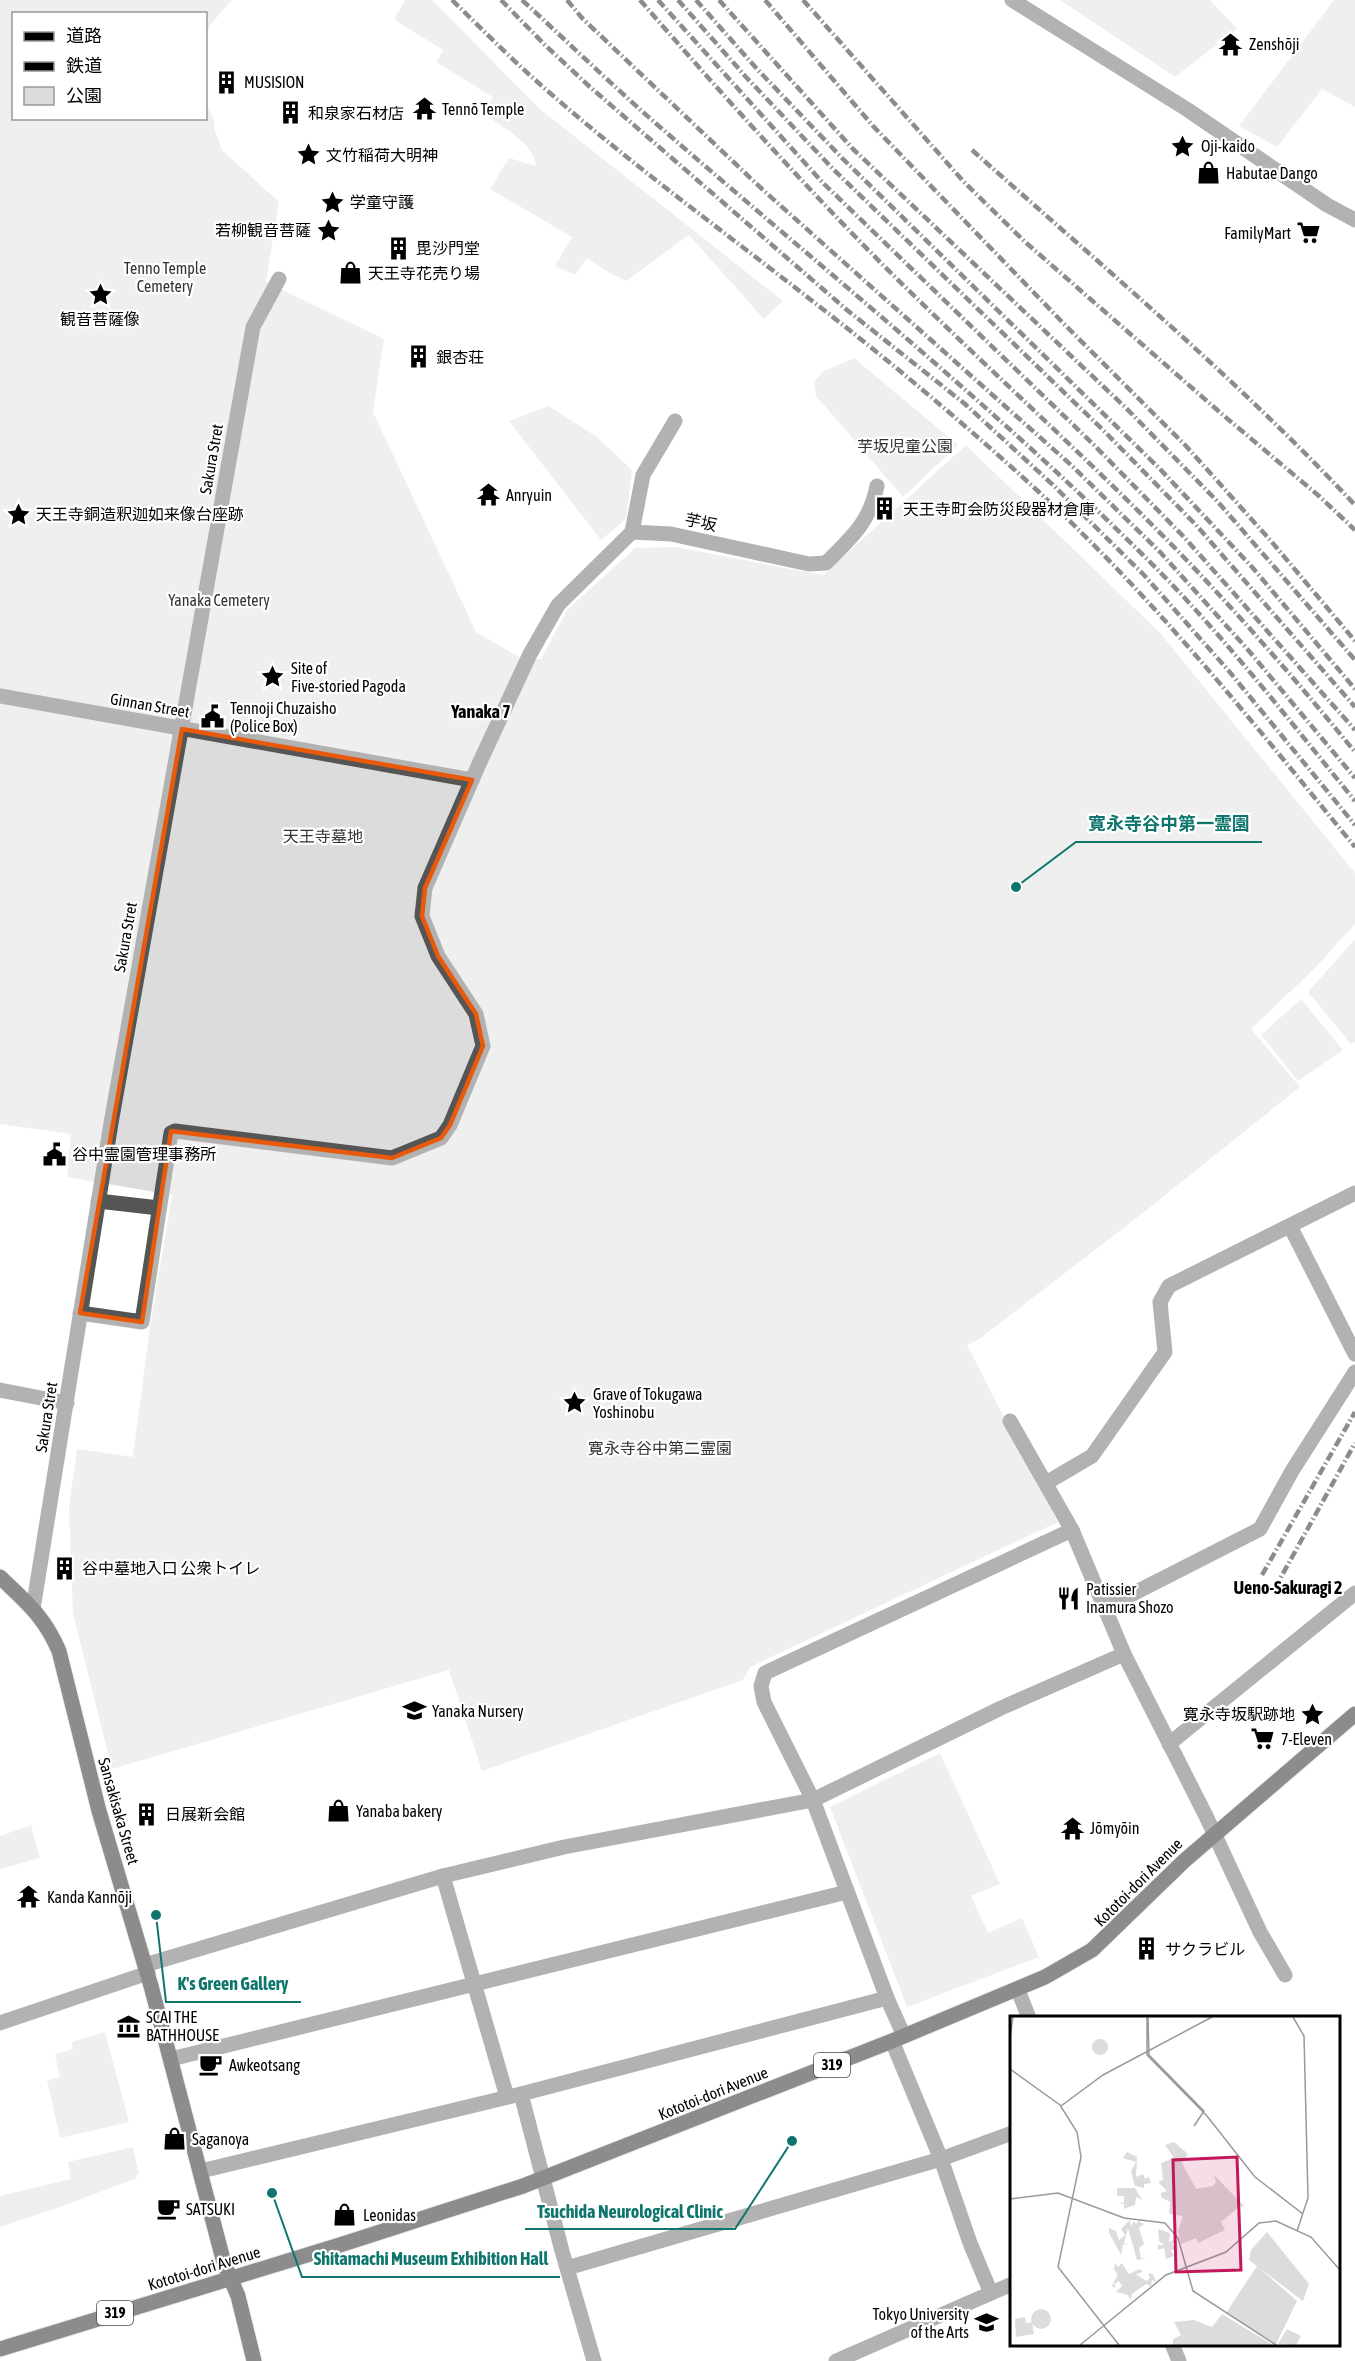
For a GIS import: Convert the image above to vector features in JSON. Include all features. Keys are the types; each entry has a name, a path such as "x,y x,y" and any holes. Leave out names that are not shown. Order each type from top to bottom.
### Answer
{"main road":[{"name":"Sansakisaka Street","path":"0,1577 49,1628 59,1652 99,1811 146,1969 224,2263 238,2296 254,2361"},
{"name":"Kototoi-dori Avenue","path":"0,2349 231,2279 543,2179 1018,1990 1092,1950 1213,1834 1355,1714"}],"street":[{"path":"1012,0 1188,111 1327,205 1355,220"},
{"name":"Sakura Stret","path":"33,1609 98,1201 253,327 279,279"},
{"path":"80,1313 142,1322 171,1133 175,1131 392,1158 441,1138 450,1125 483,1046 476,1014 438,956 422,916 425,888 530,654 558,605 632,532 643,475 675,421"},
{"name":"芋坂","path":"632,532 671,534 809,564 826,563 853,537 873,507 877,486"},
{"name":"Ginnan Street","path":"0,696 472,780"},
{"path":"1046,1483 1092,1456 1165,1352 1160,1302 1169,1286 1355,1193"},
{"path":"98,1201 159,1208"},
{"path":"1290,1226 1355,1354"},
{"path":"1105,1608 1260,1529 1292,1471 1355,1372"},
{"path":"0,1389 67,1403"},
{"path":"1010,1421 1072,1530 1124,1654 1260,1932 1285,1975"},
{"path":"991,2293 970,2243 898,2039 887,1998 813,1800 764,1702 761,1686 765,1673 1072,1530"},
{"path":"1169,1744 1355,1593"},
{"path":"0,2023 146,1969 443,1876 564,1847 813,1800 1001,1708 1124,1654"},
{"path":"443,1876 474,1984 543,2179 594,2361"},
{"path":"171,2059 847,1892"},
{"path":"1018,1990 1028,2016"},
{"path":"201,2171 514,2095 887,1998"},
{"path":"567,2268 941,2159 1010,2133"},
{"path":"836,2361 1010,2284"},
{"path":"1173,2346 1179,2361"}],"highlighted area":[{"path":"182,729 472,780 425,888 422,916 438,956 476,1014 483,1046 450,1125 441,1138 392,1158 171,1131 142,1322 80,1313"}],"green space":[{"name":"Yanaka Cemetery","path":"0,0 232,0 210,25 207,34 207,12 12,12 12,120 207,120 207,104 222,150 279,202 266,282 384,339 373,412 476,632 519,657 541,659 567,610 635,548 676,547 823,575 966,445 1161,634 1355,873 1355,924 1314,969 1251,1029 1300,1087 1139,1216 978,1340 967,1345 1058,1522 750,1667 743,1680 482,1771 449,1670 112,1769 73,1613 69,1506 77,1449 133,1457 150,1327 172,1195 67,1177 71,1134 0,1124"},
{"path":"405,0 432,0 541,110 783,301 764,319 689,235 626,281 587,258 575,275 555,266 572,237 490,189 509,158 536,166 530,150 516,136 483,114 493,97 436,62 443,50 396,21 395,18"},
{"path":"1060,0 1210,0 1237,29 1175,77"},
{"path":"1334,0 1355,0 1355,107 1322,89 1277,147 1239,126"},
{"name":"芋坂児童公園","path":"854,358 958,445 903,497 816,396 814,382 824,371"},
{"path":"549,406 597,437 632,470 626,519 601,540 509,421"},
{"path":"1355,939 1355,1042 1351,1044 1308,992"},
{"path":"1301,999 1343,1050 1298,1081 1261,1035"},
{"path":"940,1753 1000,1884 971,1896 988,1933 1022,1918 1039,1957 907,2007 830,1807"},
{"path":"31,1825 40,1858 0,1869 0,1836"},
{"path":"105,2032 129,2122 60,2138 47,2080 60,2077 55,2054 73,2049 72,2042"},
{"path":"133,2147 139,2174 136,2175 137,2178 0,2227 0,2196 71,2179 68,2162"}],"railway":[{"path":"452,0 512,59 566,107 635,164 870,346 1040,493 1124,576 1204,664 1355,847"},
{"path":"501,0 590,87 847,310 965,404 1053,485 1144,575 1228,670 1355,825"},
{"path":"522,0 649,118 913,344 1092,506 1204,619 1355,801"},
{"path":"567,0 582,18 763,190 1071,465 1161,553 1249,651 1355,778"},
{"path":"640,0 699,68 852,233 1101,474 1196,570 1266,647 1355,752"},
{"path":"658,0 822,182 1092,443 1184,537 1355,730"},
{"path":"678,0 746,77 834,170 1104,431 1196,525 1355,707"},
{"path":"696,0 757,69 843,159 1160,469 1252,567 1355,689"},
{"path":"719,0 853,149 1126,408 1218,502 1355,660"},
{"path":"765,0 873,126 1066,326 1186,446 1271,541 1355,641"},
{"path":"803,0 964,182 1024,241 1319,496 1355,530"},
{"path":"972,150 1216,367 1355,505"},
{"path":"1262,1575 1355,1412"},
{"path":"1275,1588 1355,1443"}],"place":[{"name":"Zenshōji","path":"1231,44"},
{"name":"MUSISION","path":"226,82"},
{"name":"Tennō Temple","path":"424,109"},
{"name":"和泉家石材店","path":"290,113"},
{"name":"Oji-kaido","path":"1183,146"},
{"name":"文竹稲荷大明神","path":"308,155"},
{"name":"Habutae Dango","path":"1208,173"},
{"name":"学童守護","path":"332,202"},
{"name":"若柳観音菩薩","path":"329,230"},
{"name":"FamilyMart","path":"1309,233"},
{"name":"毘沙門堂","path":"398,248"},
{"name":"天王寺花売り場","path":"350,273"},
{"name":"観音菩薩像","path":"100,294"},
{"name":"銀杏荘","path":"418,357"},
{"name":"Anryuin","path":"488,495"},
{"name":"天王寺町会防災段器材倉庫","path":"885,509"},
{"name":"天王寺銅造釈迦如来像台座跡","path":"18,514"},
{"name":"Site of Five-storied Pagoda","path":"273,677"},
{"name":"Tennoji Chuzaisho (Police Box)","path":"212,717"},
{"name":"寛永寺谷中第一霊園","path":"1016,887"},
{"name":"谷中霊園管理事務所","path":"54,1154"},
{"name":"Grave of Tokugawa Yoshinobu","path":"575,1403"},
{"name":"谷中墓地入口 公衆トイレ","path":"64,1568"},
{"name":"Patissier Inamura Shozo","path":"1068,1598"},
{"name":"Yanaka Nursery","path":"414,1711"},
{"name":"寛永寺坂駅跡地","path":"1313,1714"},
{"name":"7-Eleven","path":"1263,1739"},
{"name":"Yanaba bakery","path":"338,1811"},
{"name":"日展新会館","path":"147,1814"},
{"name":"Jōmyōin","path":"1072,1828"},
{"name":"Kanda Kannōji","path":"29,1897"},
{"name":"K's Green Gallery","path":"156,1915"},
{"name":"サクラビル","path":"1147,1949"},
{"name":"SCAI THE BATHHOUSE","path":"128,2026"},
{"name":"Awkeotsang","path":"211,2065"},
{"name":"Saganoya","path":"174,2139"},
{"name":"Tsuchida Neurological Clinic","path":"792,2141"},
{"name":"Shitamachi Museum Exhibition Hall","path":"272,2193"},
{"name":"SATSUKI","path":"168,2209"},
{"name":"Leonidas","path":"345,2215"},
{"name":"Tokyo University of the Arts","path":"987,2323"}],"district":[{"name":"Yanaka 7","path":"481,712"},
{"name":"Ueno-Sakuragi 2","path":"1288,1588"}],"park label":[{"name":"Tenno Temple Cemetery","path":"165,277"},
{"name":"天王寺墓地","path":"323,836"},
{"name":"寛永寺谷中第二霊園","path":"660,1448"}]}
